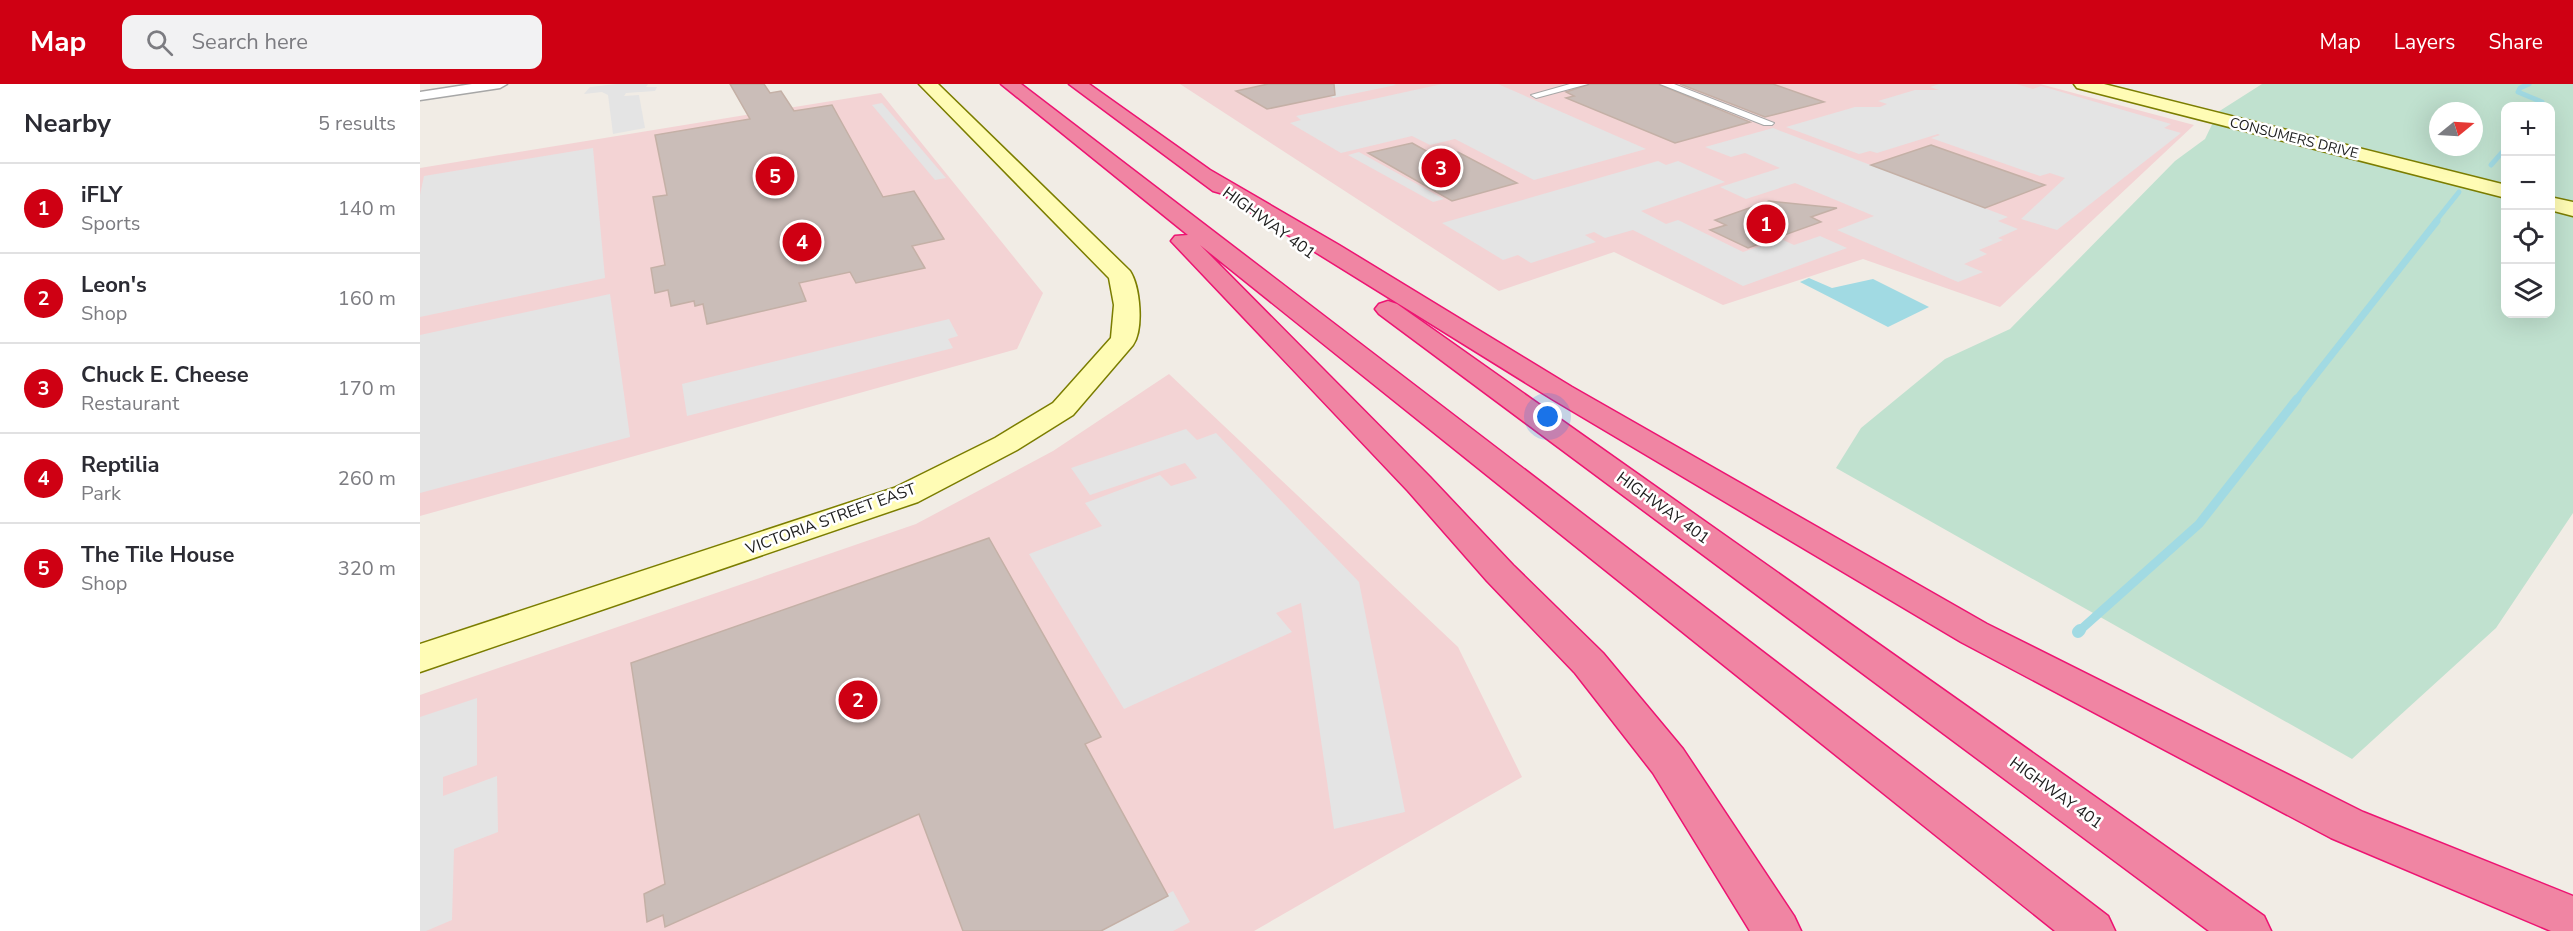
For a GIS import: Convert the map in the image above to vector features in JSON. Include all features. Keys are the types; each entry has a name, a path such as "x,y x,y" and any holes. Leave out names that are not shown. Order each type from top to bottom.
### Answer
{"highway":[{"path":"1010,84 2091,931"},
{"name":"HIGHWAY 401","path":"1078,84 2247,931"},
{"path":"1101,156 1589,663 1668,761 1777,931"},
{"path":"1204,175 1331,250 1562,393 1974,633 2346,825 2573,918"}],"main road":[{"name":"VICTORIA STREET EAST","path":"420,658 906,495 1006,444 1063,409 1124,339 1127,305 1121,276 928,84"},
{"name":"CONSUMERS DRIVE","path":"2083,84 2501,191"},
{"name":"CONSUMERS DRIVE","path":"2115,84 2501,180"},
{"path":"2555,193 2573,197"},
{"path":"2555,204 2573,209"}],"street":[{"path":"420,96 500,84"},
{"path":"1536,95 1583,84"},
{"path":"1665,84 1768,123"}],"shaded area":[{"path":"648,84 646,87 657,87 655,91 626,93 624,96 639,95 645,128 613,134 608,95 602,92 584,94 590,87"},
{"path":"1180,84 2040,84 2194,125 2000,307 1863,259 1723,305 1614,252 1499,291"},
{"path":"1307,84 1394,84 1396,85 1333,98"},
{"path":"1442,84 1498,84 1646,149 1534,180 1455,139 1430,145 1412,136 1341,153 1290,123 1301,120 1296,116"},
{"path":"1939,84 2016,84 2033,89 2041,86 2171,124 2164,128 2181,133 2057,230 2021,219 2065,178 2050,173 2040,176 1931,138 1940,135 1938,134 1877,153 1870,151 1859,154 1786,127 1855,107 1880,107 1887,104 1878,101 1915,90 1939,90 1930,87"},
{"path":"881,93 1043,293 1017,349 420,516 420,168"},
{"path":"882,103 946,178 935,180 872,105"},
{"path":"1773,128 2008,217 1998,221 2018,229 1998,238 2003,240 1979,250 1987,254 1964,264 1983,272 1958,282 1837,230 1874,216 1795,183 1746,199 1720,187 1780,168 1745,153 1731,157 1705,147"},
{"path":"593,148 605,278 420,317 420,195 424,176"},
{"path":"1359,152 1444,199 1433,202 1348,155"},
{"path":"1658,161 1666,165 1678,161 1725,182 1641,211 1666,224 1678,220 1743,252 1781,239 1794,245 1820,236 1847,248 1743,286 1633,230 1605,238 1594,232 1585,235 1596,242 1531,263 1518,255 1503,260 1442,223"},
{"path":"610,294 630,437 420,493 420,335"},
{"path":"949,319 958,336 948,339 953,348 687,416 682,384"},
{"path":"1169,374 1458,647 1522,777 1254,931 420,931 420,695 916,524 1053,451"},
{"path":"1186,429 1197,440 1216,433 1359,582 1405,812 1334,829 1301,603 1276,613 1292,632 1124,709 1029,554 1102,526 1085,503 1160,475 1171,486 1197,478 1185,463 1090,495 1071,468"},
{"path":"477,698 477,765 443,777 443,796 497,776 498,832 454,849 452,920 426,931 420,931 420,717"},
{"path":"1173,891 1190,922 1173,931 1099,931"}],"green space":[{"path":"2262,84 2573,84 2573,513 2496,628 2352,759 1836,468 1861,428 1945,359 2010,329 2175,161 2205,139 2218,112"}],"water":[{"path":"1809,278 1832,288 1873,279 1929,307 1888,327 1800,282"}],"building":[{"path":"730,84 764,84 770,93 781,91 794,111 832,105 883,197 914,191 944,239 912,246 925,268 856,283 850,272 799,283 806,301 707,324 703,304 695,306 694,301 671,306 668,290 655,293 651,268 665,265 653,197 667,195 655,135 750,119"},
{"path":"1268,84 1334,84 1335,95 1267,109 1236,91"},
{"path":"1590,84 1658,84 1750,122 1675,143 1566,98 1574,96 1566,92"},
{"path":"1680,84 1773,84 1824,102 1765,117"},
{"path":"1412,143 1428,152 1444,148 1454,153 1458,152 1517,183 1452,201 1368,153"},
{"path":"1931,145 2045,185 1985,208 1871,165"},
{"path":"1769,201 1837,208 1811,217 1821,222 1748,248 1710,230 1726,225 1715,220"},
{"path":"989,538 1101,737 1085,744 1168,896 1101,931 963,931 919,814 665,927 663,915 647,922 644,894 665,884 631,663"}],"waterway":[{"path":"2529,84 2520,88 2518,92 2542,102"},
{"path":"2491,165 2501,154"},
{"path":"2435,222 2459,192"},
{"path":"2296,400 2437,221"},
{"path":"2080,630 2078,632 2199,524 2297,399"}],"place":[{"name":"Chuck E. Cheese","path":"1441,168"},
{"name":"The Tile House","path":"775,176"},
{"name":"iFLY","path":"1766,224"},
{"name":"Reptilia","path":"802,242"},
{"name":"Leon's","path":"858,700"}]}
